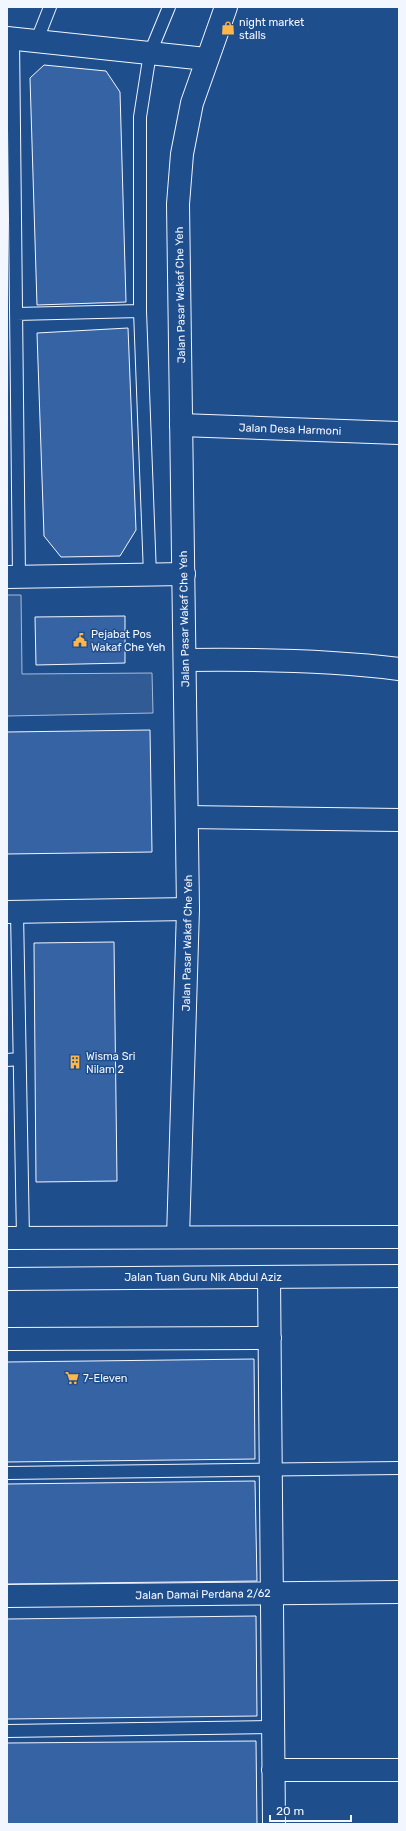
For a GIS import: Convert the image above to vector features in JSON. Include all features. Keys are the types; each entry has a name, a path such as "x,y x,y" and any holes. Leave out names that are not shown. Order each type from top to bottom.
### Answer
{"street":[{"name":"Jalan Pasar Wakaf Che Yeh","path":"178,1237 188,909 178,204 182,154 192,103 206,59 226,7"},
{"path":"10,38 206,59"},
{"name":"Jalan Desa Harmoni","path":"181,425 399,433"},
{"path":"13,577 184,574"},
{"path":"185,660 252,659 346,662 399,669"},
{"path":"187,817 399,820"},
{"path":"12,912 188,909"},
{"path":"15,1238 399,1237"},
{"name":"Jalan Tuan Guru Nik Abdul Aziz","path":"7,1279 399,1276"},
{"path":"269,1277 274,1824"},
{"path":"7,1339 270,1338"},
{"name":"Jalan Damai Perdana 2/62","path":"7,1596 399,1592"},
{"path":"273,1770 399,1770"}],"lane":[{"path":"38,40 50,7"},
{"path":"150,575 140,311 140,118 150,53 169,7"},
{"path":"10,38 16,314 12,429 13,577"},
{"path":"16,314 140,311"},
{"path":"12,912 19,1059 15,1238"},
{"path":"7,1060 19,1059"},
{"path":"7,1473 399,1468"},
{"path":"7,1732 273,1727"}],"shaded area":[{"path":"7,595 21,595 22,674 152,673 153,713 7,716"}],"building":[{"path":"44,65 106,71 120,92 126,302 37,305 30,78"},
{"path":"128,328 136,530 120,556 61,557 44,536 37,333"},
{"name":"Pejabat Pos Wakaf Che Yeh","path":"125,616 125,663 36,665 35,617"},
{"path":"150,730 152,852 7,854 7,732"},
{"name":"Wisma Sri Nilam 2","path":"114,942 117,1181 36,1182 34,943"},
{"path":"254,1359 255,1459 7,1462 7,1362"},
{"path":"255,1481 257,1581 7,1584 7,1484"},
{"path":"256,1616 257,1716 7,1719 7,1619"},
{"path":"256,1741 257,1824 7,1824 7,1743"}],"place":[{"name":"night market stalls","path":"228,28"},
{"name":"Pejabat Pos Wakaf Che Yeh","path":"80,640"},
{"name":"Wisma Sri Nilam 2","path":"75,1062"},
{"name":"7-Eleven","path":"72,1378"}]}
